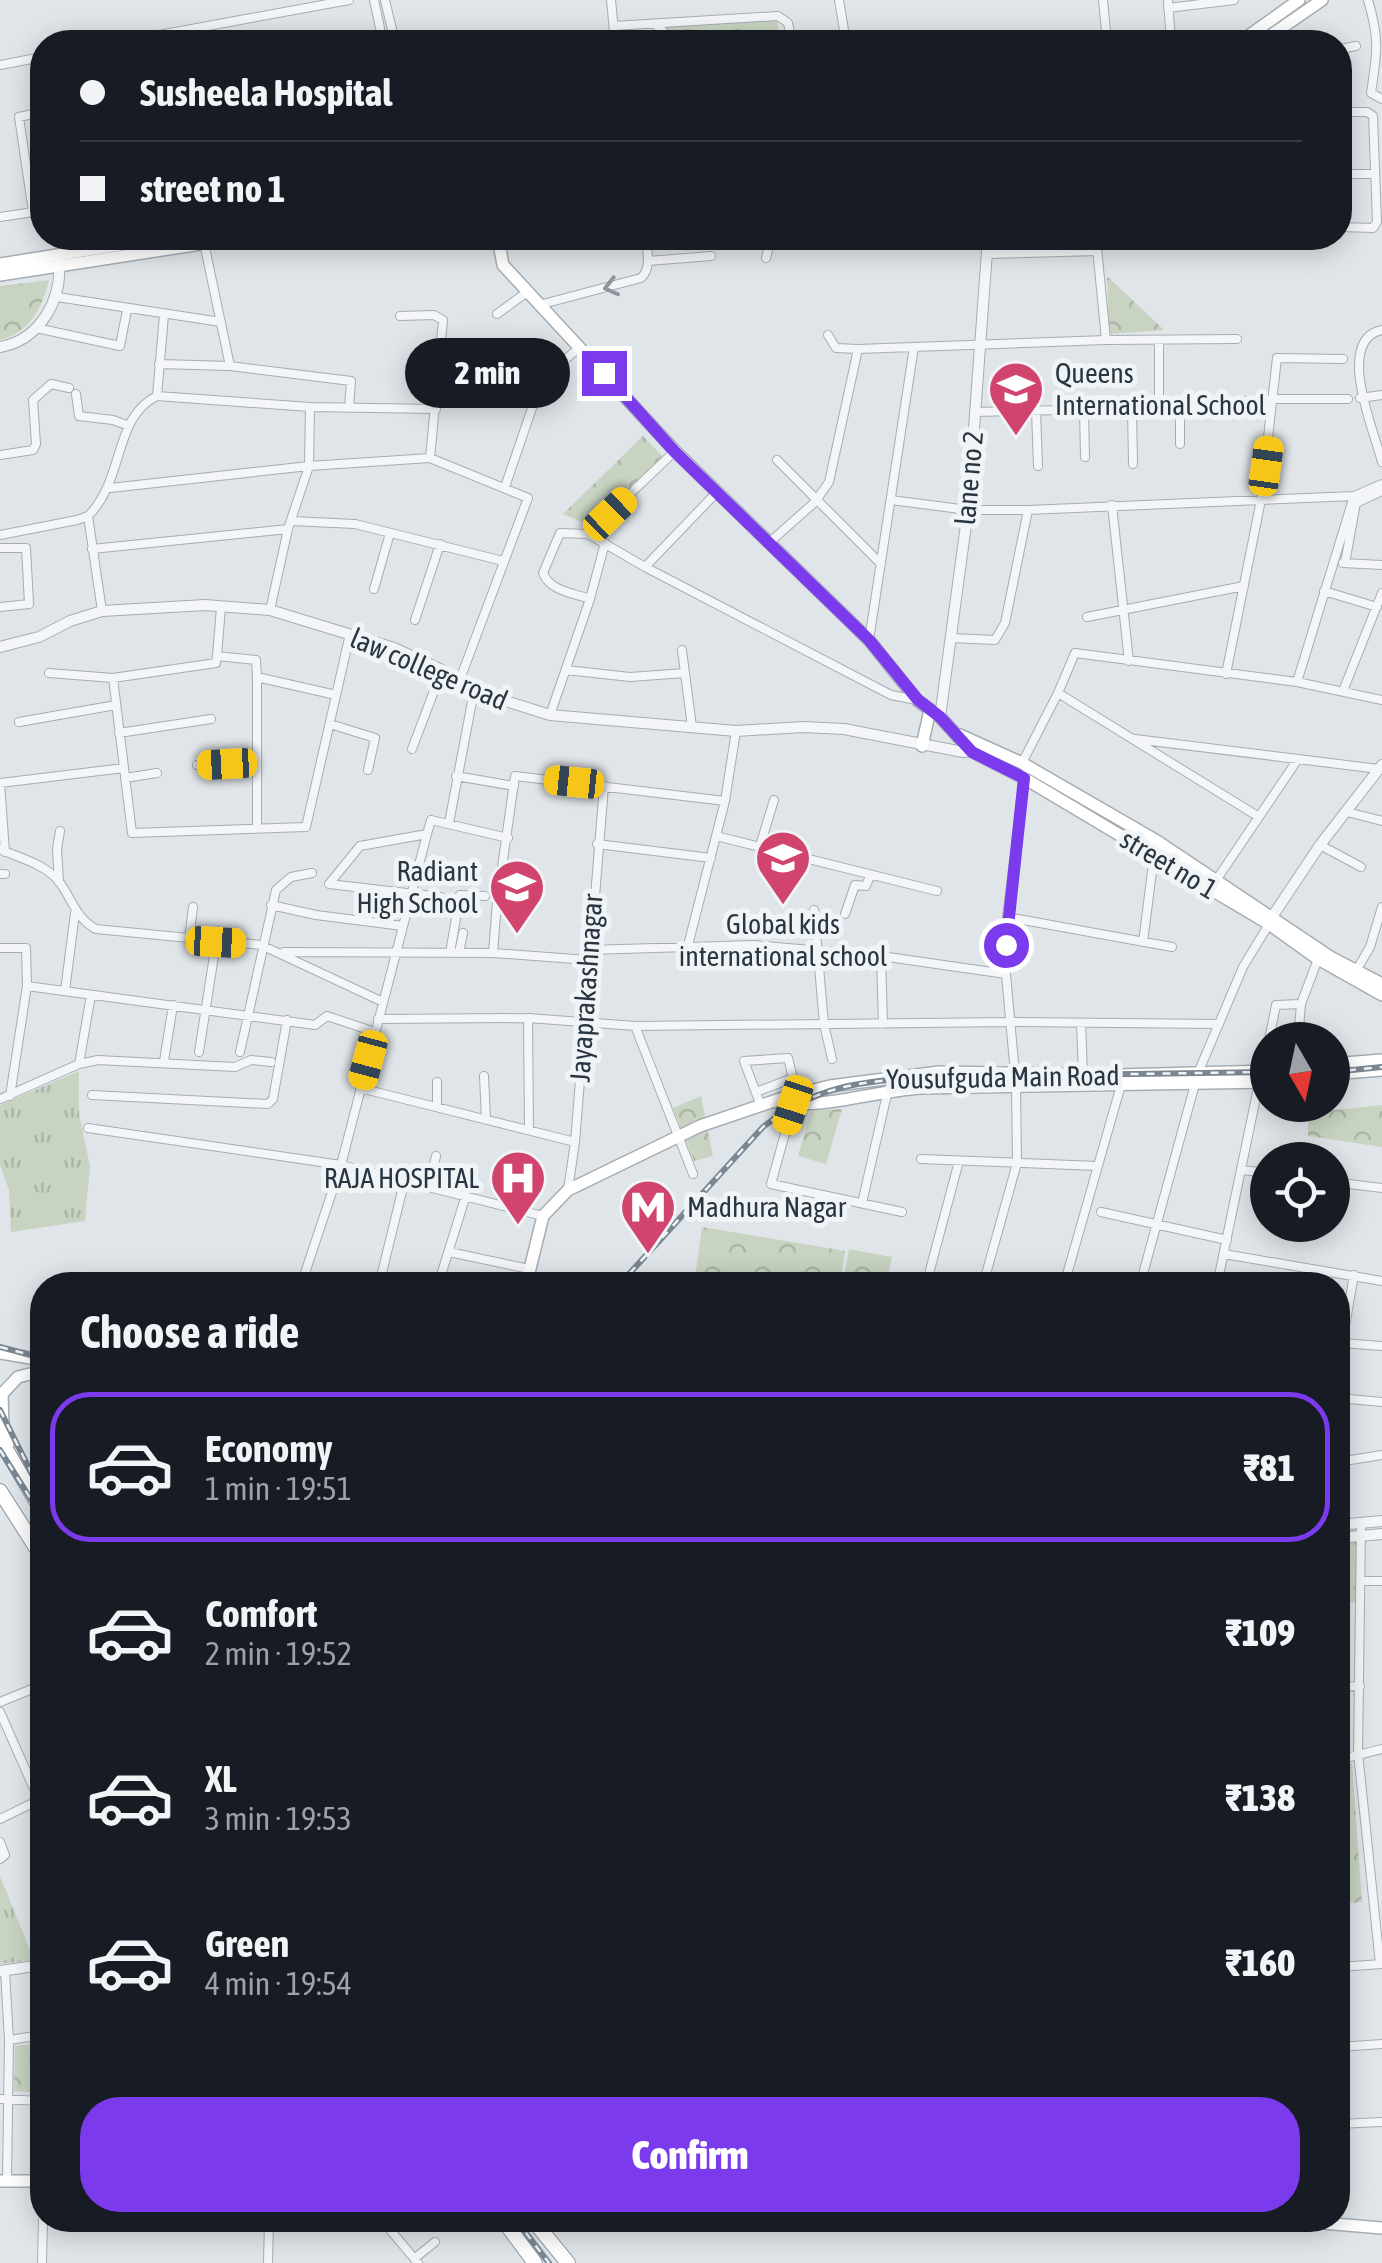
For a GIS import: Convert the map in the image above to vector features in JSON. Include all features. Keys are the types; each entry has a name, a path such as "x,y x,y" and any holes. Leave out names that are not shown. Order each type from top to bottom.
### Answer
{"highway":[{"path":"0,1439 30,1490"},
{"path":"0,1491 30,1539"},
{"path":"512,2232 535,2263"},
{"path":"543,2232 568,2263"}],"main road":[{"path":"1257,30 1299,0"},
{"path":"1278,30 1319,1"},
{"path":"0,275 106,250"},
{"path":"0,264 130,250"},
{"name":"street no 1","path":"500,250 503,265 674,451 869,640 918,700 956,734 1158,840 1217,879 1318,960 1356,970 1382,984"},
{"path":"922,746 935,714"},
{"name":"street no 1","path":"1025,769 1154,856 1271,921 1382,995"},
{"path":"1350,1063 1382,1060"},
{"path":"1350,1073 1382,1070"},
{"name":"Yousufguda Main Road","path":"528,1272 543,1216 568,1190 700,1126 830,1086 939,1072 1196,1079"},
{"name":"Yousufguda Main Road","path":"776,1102 793,1105 888,1090 1120,1085 1250,1077"},
{"path":"0,1352 30,1358"},
{"path":"10,1456 3,1426 2,1394 18,1377 30,1374"},
{"path":"2,2184 30,2184"},
{"path":"1350,2221 1382,2225"},
{"path":"1350,2223 1382,2225"}],"street":[{"path":"211,30 348,0"},
{"path":"374,0 380,30"},
{"path":"385,0 392,30"},
{"path":"611,0 614,30"},
{"path":"839,0 844,30"},
{"path":"1102,0 1106,30"},
{"path":"1171,30 1168,4 1234,0"},
{"path":"1368,0 1378,40 1371,93 1382,99"},
{"path":"614,26 778,16 788,23 789,30"},
{"path":"656,24 662,30"},
{"path":"1352,47 1356,46"},
{"path":"0,65 30,59"},
{"path":"1352,112 1373,116 1376,226 1352,227"},
{"path":"30,115 19,117 30,171"},
{"path":"1352,174 1375,174"},
{"path":"0,217 30,212"},
{"path":"204,250 230,366"},
{"path":"539,304 641,278 646,273 647,250"},
{"path":"766,258 768,250"},
{"name":"lane no 2","path":"935,714 968,510 988,250"},
{"path":"988,254 1097,250 1106,340"},
{"path":"648,261 711,256"},
{"path":"0,347 19,341 36,328 57,298 58,260"},
{"path":"496,314 527,292"},
{"path":"57,298 221,322"},
{"path":"36,328 120,346 127,310"},
{"path":"157,396 164,315"},
{"path":"400,316 441,317 430,458"},
{"path":"1382,330 1369,335 1362,348 1360,398 1377,420 1382,462"},
{"path":"828,335 836,348 858,350 1236,339"},
{"path":"1159,341 1159,408"},
{"path":"869,640 914,347"},
{"path":"505,487 542,379 580,348"},
{"path":"770,542 815,502 829,482 858,350"},
{"path":"441,354 472,359"},
{"path":"1226,674 1261,500 1278,356 1344,359"},
{"path":"159,364 230,366 352,381 349,408"},
{"path":"502,364 542,379"},
{"path":"0,455 34,450 33,400 51,384 58,383 72,391 79,416 129,426"},
{"path":"1360,398 1382,395"},
{"path":"0,534 88,516 110,488 135,411 157,396 310,407 436,409"},
{"path":"974,412 1348,398"},
{"path":"270,610 309,466 310,407"},
{"path":"1180,407 1180,444"},
{"path":"1132,409 1133,464"},
{"path":"1084,410 1085,456"},
{"path":"1036,411 1038,466"},
{"path":"588,534 674,451"},
{"path":"110,488 309,466 430,458 528,498 459,682"},
{"path":"777,460 881,564"},
{"path":"891,500 968,510 1028,510 1354,496 1382,484"},
{"path":"645,567 717,492"},
{"path":"1345,563 1356,503 1382,492"},
{"path":"1297,682 1354,496"},
{"path":"1112,505 1129,660"},
{"path":"950,638 994,640 1005,622 1028,510"},
{"path":"88,516 102,611"},
{"path":"92,549 290,525 355,524 503,561"},
{"path":"13,532 15,547"},
{"path":"374,588 390,533"},
{"path":"590,598 548,584 542,573 560,533 588,534 891,695 918,700"},
{"path":"550,716 590,598 604,543"},
{"path":"415,620 440,544"},
{"path":"0,548 26,548 29,605 0,606"},
{"path":"1333,562 1382,565"},
{"path":"1087,617 1244,586"},
{"path":"1324,591 1377,606"},
{"path":"1343,691 1382,594"},
{"path":"48,672 113,678 216,663 221,607"},
{"name":"law college road","path":"0,647 38,637 102,611 221,607 270,610 394,648 442,670 474,691 550,716 736,731 844,729 922,746 975,746"},
{"path":"113,678 132,833 306,827 350,634"},
{"path":"682,650 692,727"},
{"path":"987,1272 1016,1163 1016,1086 1006,974 1008,917 1025,769 1075,653 1297,682 1382,700"},
{"path":"217,656 256,660 256,828"},
{"path":"412,748 442,670"},
{"path":"566,670 630,677 685,673"},
{"path":"257,676 336,695"},
{"path":"449,823 474,691"},
{"path":"1058,694 1259,816"},
{"path":"19,722 116,705"},
{"path":"119,733 212,719"},
{"path":"330,724 375,738 368,770"},
{"path":"687,949 725,801 736,731"},
{"path":"1136,739 1381,767"},
{"path":"1217,879 1298,760"},
{"path":"197,765 257,762"},
{"path":"1144,1272 1196,1079 1243,967 1320,845 1381,767"},
{"path":"60,882 48,870 3,851 0,782 124,772 157,774"},
{"path":"456,776 604,786 725,801"},
{"path":"494,953 497,902 515,781"},
{"name":"Jayaprakashnagar","path":"568,1190 604,786"},
{"path":"760,848 774,800"},
{"path":"1348,812 1382,820"},
{"path":"305,1272 341,1164 431,820 508,838"},
{"path":"60,831 56,849 60,882 75,913 96,929 261,945 383,1002"},
{"path":"427,834 360,846 329,884 440,897"},
{"path":"716,836 937,891"},
{"path":"597,844 710,858"},
{"path":"1320,845 1361,866"},
{"path":"1144,942 1154,856"},
{"path":"240,1052 276,890 284,881 312,873"},
{"path":"845,914 855,885 866,886 870,876"},
{"path":"455,953 462,937 460,895 485,896"},
{"path":"271,904 316,915 403,926"},
{"path":"189,940 193,907"},
{"path":"1356,970 1370,947 1382,907"},
{"path":"814,910 824,1024 832,1059"},
{"path":"65,992 75,913"},
{"path":"1008,917 1172,947"},
{"path":"199,1052 216,942"},
{"path":"279,952 589,955 753,945 881,956 1006,974"},
{"path":"1370,947 1382,951"},
{"path":"0,948 26,948 27,986 5,1098"},
{"path":"881,956 883,1024"},
{"path":"1300,1022 1301,1004 1318,960"},
{"path":"27,986 315,1024 327,1016 375,1032"},
{"path":"80,1064 91,995"},
{"path":"1273,1022 1280,1002 1301,1004"},
{"path":"164,1061 173,1005"},
{"path":"378,1019 528,1018 635,1026 1219,1024"},
{"path":"528,1018 529,1130"},
{"path":"92,1096 268,1104 273,1099 286,1020"},
{"path":"1081,1023 1083,1074"},
{"path":"635,1026 693,1174"},
{"path":"756,1092 793,1078 788,1058 744,1061 761,1106"},
{"path":"5,1098 80,1064 98,1060 235,1068 251,1060 270,1062"},
{"path":"484,1076 486,1119"},
{"path":"436,1082 437,1107"},
{"path":"1068,1272 1120,1085"},
{"path":"360,1088 575,1142"},
{"path":"862,1203 888,1090"},
{"path":"793,1105 770,1182 902,1212"},
{"path":"1220,1272 1253,1122"},
{"path":"88,1128 341,1164 543,1216"},
{"path":"429,1185 436,1156"},
{"path":"920,1160 1098,1166"},
{"path":"930,1270 959,1161"},
{"path":"1242,1170 1250,1171"},
{"path":"382,1272 404,1179"},
{"path":"1350,1184 1382,1188"},
{"path":"442,1272 466,1194"},
{"path":"1101,1212 1227,1240"},
{"path":"448,1252 529,1269"},
{"path":"1224,1254 1335,1272"},
{"path":"1350,1274 1382,1281"},
{"path":"1350,1294 1354,1275"},
{"path":"1350,1344 1382,1346"},
{"path":"1350,1399 1382,1402"},
{"path":"1350,1460 1382,1456"},
{"path":"1350,1524 1382,1521"},
{"path":"1350,1966 1381,1964 1358,1753 1361,1523"},
{"path":"1350,1537 1382,1534"},
{"path":"1362,1581 1382,1581"},
{"path":"1350,1686 1360,1686"},
{"path":"0,1702 30,1690"},
{"path":"0,1712 30,1780"},
{"path":"1350,1756 1382,1749"},
{"path":"0,1819 30,1804"},
{"path":"0,1842 4,1855 0,1859"},
{"path":"2,2184 9,2040 3,1970 30,1967"},
{"path":"9,2040 30,2037"},
{"path":"1350,2046 1382,2044"},
{"path":"4,2099 30,2100"},
{"path":"1350,2123 1382,2122"},
{"path":"42,2263 43,2232"},
{"path":"268,2263 269,2232"},
{"path":"392,2232 417,2261 435,2242"}],"green space":[{"path":"777,21 779,30 666,30 660,25"},
{"path":"1107,276 1164,330 1109,334"},
{"path":"49,280 33,318 19,331 0,340 0,286"},
{"path":"643,436 662,456 594,527 563,514"},
{"path":"79,1071 79,1114 90,1166 85,1221 11,1232 9,1190 0,1165 0,1105"},
{"path":"701,1096 713,1156 694,1161 673,1108"},
{"path":"1382,1105 1382,1147 1308,1136 1308,1122 1350,1122 1350,1108"},
{"path":"842,1109 826,1164 798,1156 811,1110"},
{"path":"702,1227 845,1251 842,1272 696,1272"},
{"path":"849,1249 892,1257 889,1272 845,1272"},
{"path":"1357,1530 1357,1602 1350,1602 1350,1531"},
{"path":"1350,1764 1362,1902 1350,1903"},
{"path":"0,1876 30,1950 30,1960 0,1964"},
{"path":"30,2044 30,2092 14,2091 15,2046"}],"railway":[{"path":"1350,1070 1382,1067"},
{"path":"631,1272 763,1127 821,1094 859,1084 926,1077 1250,1072"},
{"path":"0,1347 30,1355"},
{"path":"0,1410 30,1470"},
{"path":"0,1450 30,1498"},
{"path":"525,2232 549,2263"}],"place":[{"name":"Queens International School","path":"1016,438"},
{"name":"Global kids international school","path":"783,907"},
{"name":"Radiant High School","path":"517,936"},
{"name":"RAJA HOSPITAL","path":"518,1227"},
{"name":"Madhura Nagar","path":"648,1256"}],"route":[{"path":"604,373 674,451 869,640 918,700 940,717 972,752 1024,778 1006,945"}]}
